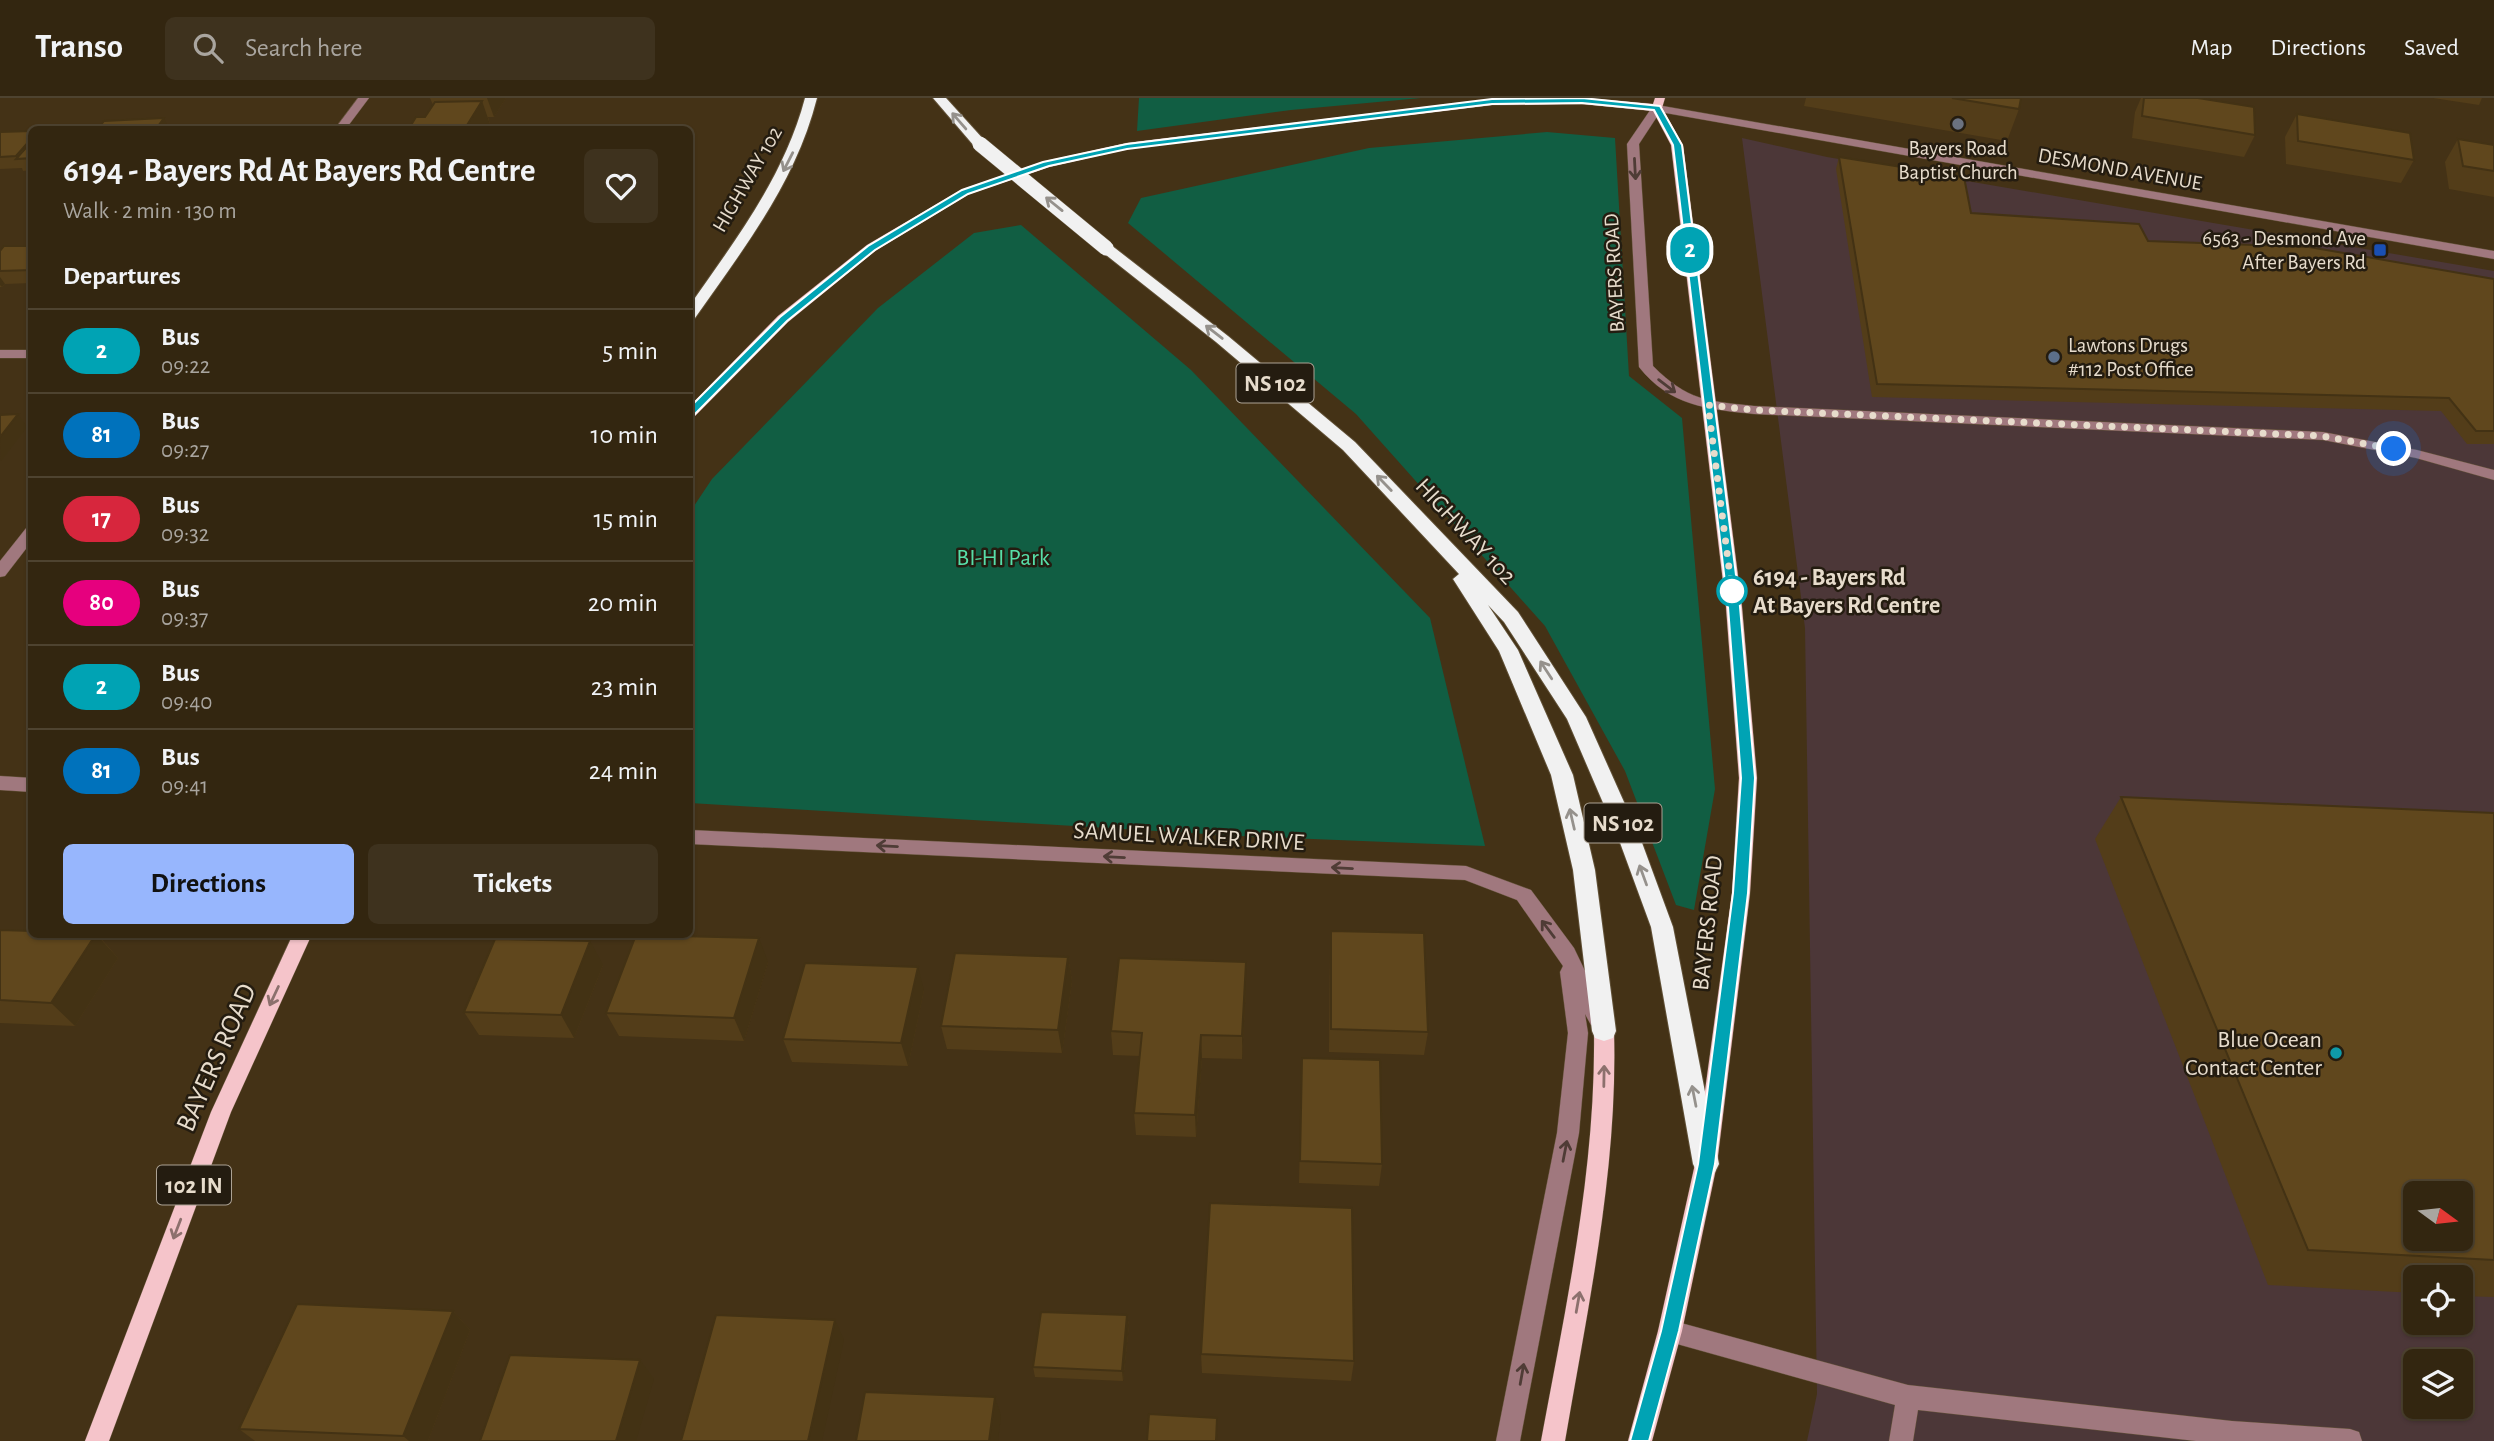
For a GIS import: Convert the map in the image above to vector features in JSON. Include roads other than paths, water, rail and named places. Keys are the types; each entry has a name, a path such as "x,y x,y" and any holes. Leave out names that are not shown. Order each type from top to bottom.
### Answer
{"highway":[{"name":"HIGHWAY 102","path":"693,310 768,202 806,127 811,98"},
{"name":"HIGHWAY 102","path":"939,98 980,144 1222,339 1349,446 1511,617 1582,729 1630,840 1662,927 1706,1164"},
{"name":"NS 102","path":"1432,532 1508,650 1562,775 1584,870 1604,1031"}],"main road":[{"path":"693,410 783,319 862,256 965,192 1046,164 1127,146 1497,100 1659,103"},
{"name":"BAYERS ROAD","path":"1640,1441 1670,1331 1706,1164 1741,893 1748,778 1734,607 1677,145 1659,103"},
{"name":"BAYERS ROAD","path":"97,1441 221,1112 301,938"},
{"name":"NS 102","path":"1553,1441 1589,1238 1605,1080 1604,1031"}],"street":[{"path":"342,126 364,98"},
{"name":"DESMOND AVENUE","path":"1659,103 2494,255"},
{"name":"BAYERS ROAD","path":"1659,103 1633,144 1646,368 1670,391 1708,405"},
{"path":"0,354 28,354"},
{"path":"1708,405 2322,436 2417,454 2494,475"},
{"path":"0,572 28,535"},
{"path":"0,783 28,785"},
{"name":"SAMUEL WALKER DRIVE","path":"693,837 1466,873 1524,895 1567,954 1604,1031"},
{"path":"1508,1441 1568,1133 1578,1033 1567,954"},
{"path":"1670,1331 1908,1397 2232,1433 2350,1441"},
{"path":"1901,1441 1908,1397"}],"place":[{"name":"Bayers Road Baptist Church","path":"1958,124"},
{"name":"6563 - Desmond Ave After Bayers Rd","path":"2380,250"},
{"name":"Lawtons Drugs #112 Post Office","path":"2054,357"},
{"name":"6194 - Bayers Rd At Bayers Rd Centre","path":"1732,591"},
{"name":"Blue Ocean Contact Center","path":"2336,1053"}],"park label":[{"name":"BI-HI Park","path":"1003,557"}]}
